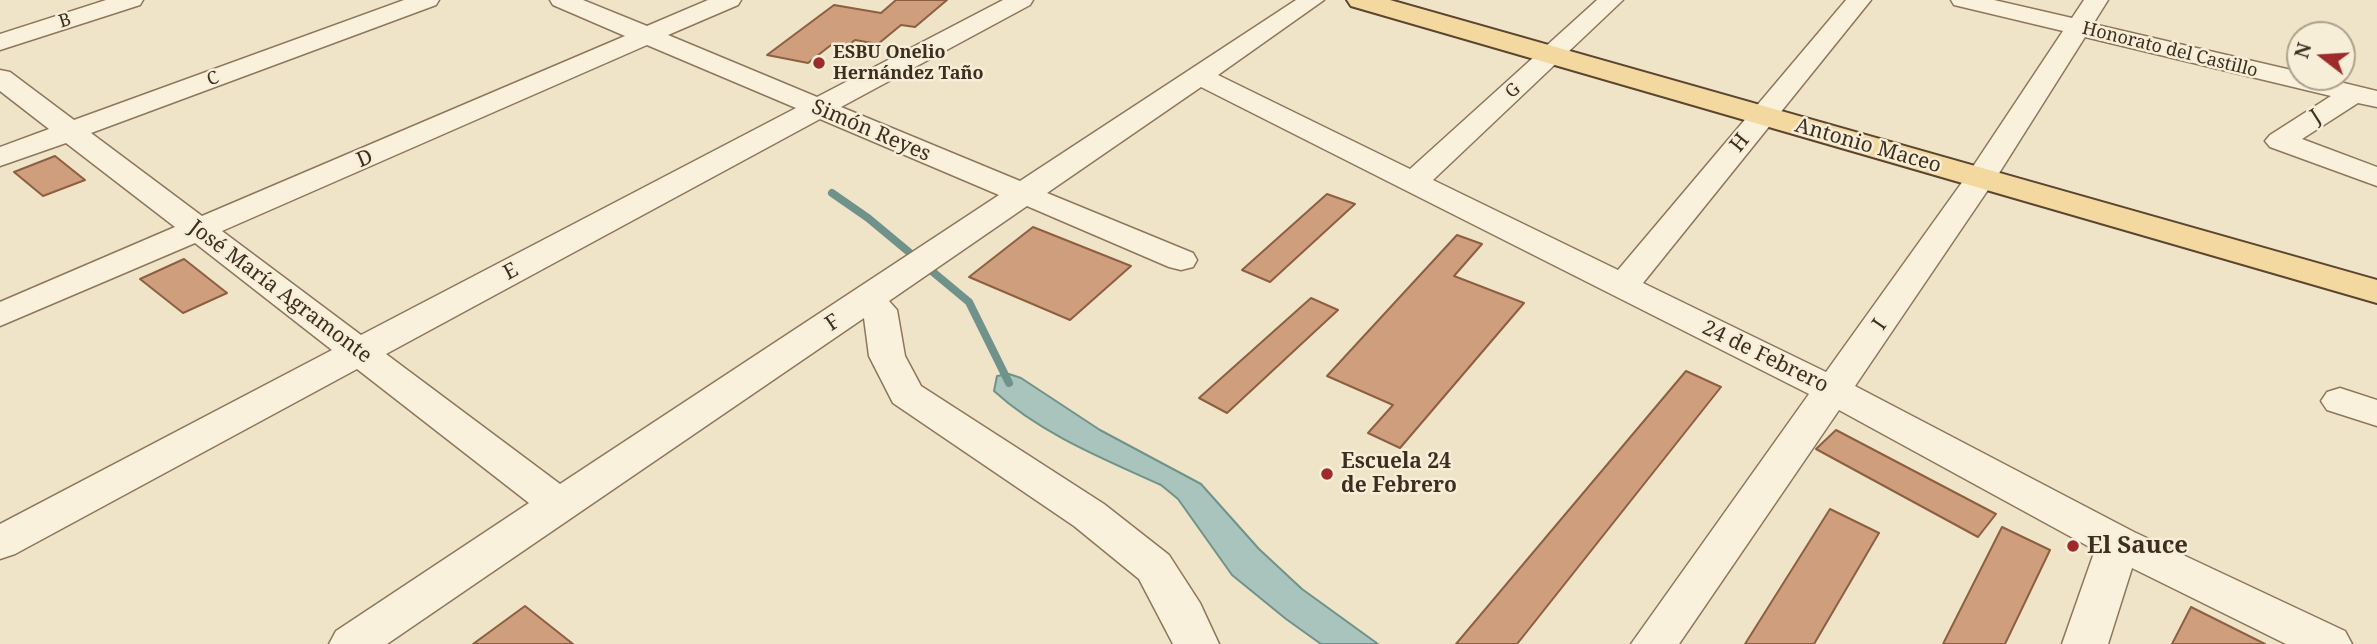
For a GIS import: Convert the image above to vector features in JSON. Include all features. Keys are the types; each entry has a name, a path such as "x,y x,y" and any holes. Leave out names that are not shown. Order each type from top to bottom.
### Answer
{"main road":[{"name":"Antonio Maceo","path":"1360,0 2377,292"}],"street":[{"name":"B","path":"0,42 131,0"},
{"name":"C","path":"0,157 427,0"},
{"name":"Simón Reyes","path":"562,0 1181,261"},
{"name":"D","path":"0,315 729,0"},
{"name":"E","path":"0,543 1021,0"},
{"name":"F","path":"352,644 940,253 1312,0"},
{"name":"G","path":"1414,181 1611,0"},
{"name":"H","path":"1622,287 1858,0"},
{"name":"Honorato del Castillo","path":"1964,0 2088,14 2365,97"},
{"name":"I","path":"1654,644 1981,178 2088,14"},
{"name":"24 de Febrero","path":"1199,76 1834,391 2119,543 2322,642"},
{"name":"José María Agramonte","path":"0,78 561,506"},
{"name":"J","path":"2365,97 2280,141 2377,177"},
{"path":"874,295 880,310 887,356 906,394 1089,515 1154,567 1184,616 1196,644"},
{"path":"2340,401 2377,414"},
{"path":"2085,644 2119,543"}],"water":[{"path":"1009,374 1021,378 1100,430 1201,484 1259,549 1302,589 1378,644 1321,644 1286,619 1232,575 1178,499 1161,485 1052,433 994,391 997,376"}],"building":[{"path":"896,0 947,0 915,27 901,25 878,44 855,40 846,47 831,45 808,63 767,55 834,5 881,13"},
{"path":"55,156 85,180 43,196 14,172"},
{"path":"1327,194 1355,204 1270,282 1242,270"},
{"path":"1033,227 1131,266 1070,320 969,277"},
{"path":"1457,235 1482,244 1454,276 1524,303 1400,448 1368,433 1393,405 1327,376"},
{"path":"184,259 227,293 183,313 140,279"},
{"path":"1311,298 1338,310 1227,413 1199,398"},
{"path":"1686,371 1721,387 1517,644 1456,644"},
{"path":"1836,430 1996,514 1978,537 1816,449"},
{"path":"1830,509 1879,533 1814,644 1745,644"},
{"path":"2002,527 2050,550 2005,644 1943,644"},
{"path":"525,606 573,644 473,644"},
{"path":"2191,607 2265,644 2172,644"}],"waterway":[{"path":"832,193 868,218 969,302 1009,383"}],"place":[{"name":"ESBU Onelio Hernández Taño","path":"819,63"},
{"name":"Escuela 24 de Febrero","path":"1327,474"},
{"name":"El Sauce","path":"2073,546"}]}
